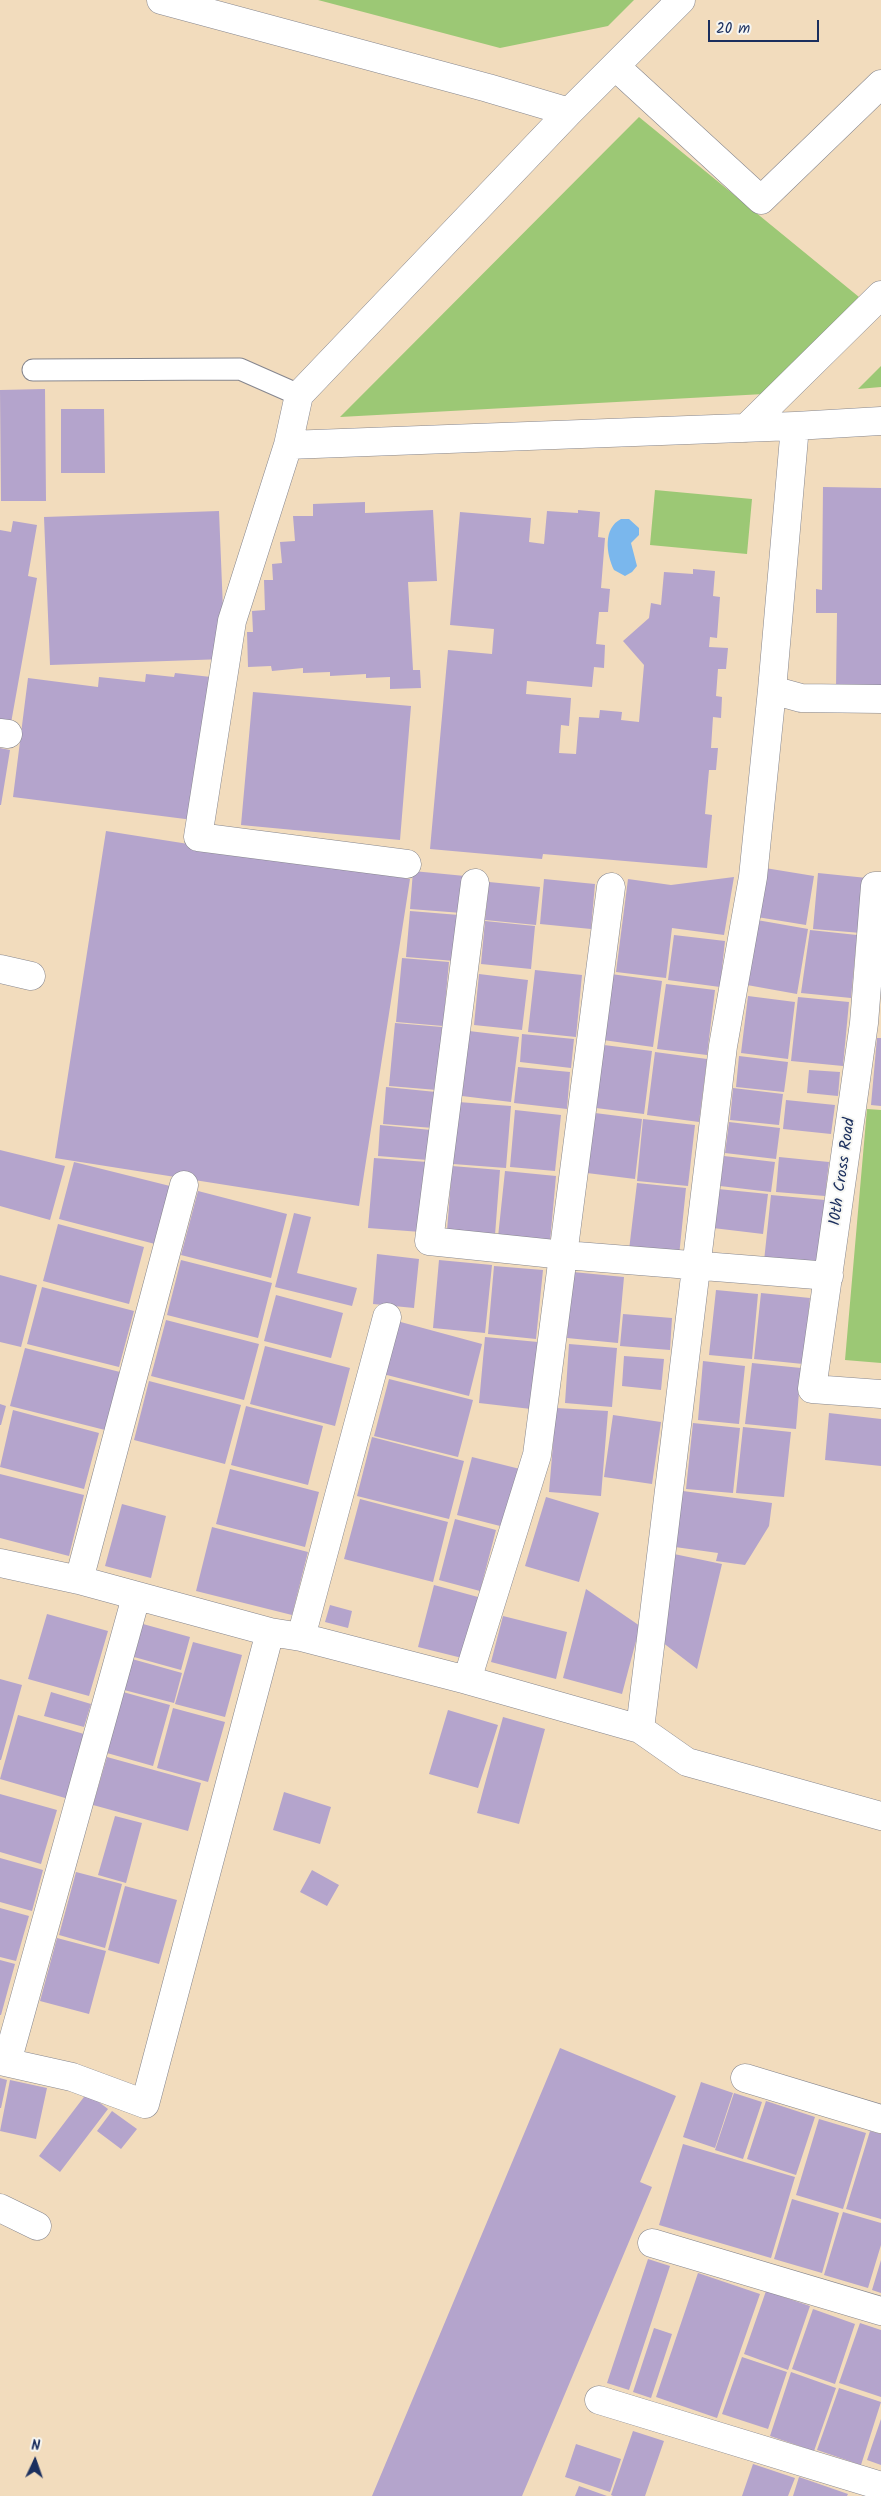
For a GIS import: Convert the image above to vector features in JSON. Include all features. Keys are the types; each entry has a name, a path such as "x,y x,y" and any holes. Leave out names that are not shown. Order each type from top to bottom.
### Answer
{"street":[{"path":"161,0 488,88 569,112"},
{"path":"407,864 198,837 232,621 288,445 299,395 569,112 681,0"},
{"path":"615,66 761,200 881,84"},
{"path":"746,428 881,295"},
{"path":"288,445 746,428 881,421"},
{"path":"640,1729 723,1046 753,877 772,690 795,426"},
{"path":"772,690 801,698 881,699"},
{"path":"475,883 429,1241 564,1255 829,1276"},
{"name":"10th Cross Road","path":"878,886 873,1024 829,1276 812,1389 881,1394"},
{"path":"467,1680 537,1455 611,887"},
{"path":"0,969 31,976"},
{"path":"79,1580 184,1185"},
{"path":"301,1637 387,1317"},
{"path":"0,1563 79,1580 270,1632 301,1637 467,1680 640,1729 687,1762 881,1816"},
{"path":"136,1597 3,2061 72,2077 145,2104 270,1632"},
{"path":"746,2078 881,2119"},
{"path":"0,2208 38,2226"},
{"path":"652,2243 881,2311"},
{"path":"599,2400 881,2486"}],"lane":[{"path":"33,370 240,369 299,395"}],"green space":[{"path":"318,0 634,0 608,26 500,48"},
{"path":"639,117 859,297 764,394 340,417"},
{"path":"881,366 881,387 858,389"},
{"path":"655,490 752,499 747,554 650,545"},
{"path":"867,1109 881,1110 881,1363 845,1360"}],"water":[{"path":"621,519 629,519 639,528 639,535 631,543 637,566 625,576 614,570 608,549 611,529"}],"building":[{"path":"45,389 46,501 1,501 0,390"},
{"path":"61,409 104,409 105,473 61,473"},
{"path":"823,487 881,488 881,689 836,688 837,613 816,613 816,589 822,590"},
{"path":"365,502 365,513 433,510 437,581 408,582 413,670 420,670 421,688 390,689 390,677 366,678 366,674 330,676 330,672 303,673 303,668 272,671 271,666 248,667 247,632 253,632 252,611 265,610 264,580 273,580 272,564 282,563 280,542 295,541 293,516 313,516 313,504"},
{"path":"578,510 600,512 598,537 605,538 601,588 610,589 608,612 599,612 596,644 605,645 604,668 594,667 592,687 527,681 526,694 571,698 569,726 561,725 559,753 576,754 579,717 599,718 600,710 622,712 621,720 639,722 644,665 623,641 649,618 651,603 661,605 664,572 693,574 693,569 715,571 713,596 720,597 717,638 710,637 709,647 728,648 726,669 718,669 716,696 722,697 721,718 713,717 711,748 718,748 716,770 709,770 705,814 712,815 707,868 543,854 542,859 430,849 448,650 492,654 494,629 450,625 460,512 531,518 529,542 544,544 547,511 578,513"},
{"path":"219,511 225,659 50,665 44,517"},
{"path":"13,521 37,525 28,576 37,578 11,723 0,721 0,530 11,532"},
{"path":"175,673 211,677 193,820 13,797 28,678 98,687 99,677 145,682 146,674 174,677"},
{"path":"253,692 411,706 400,840 241,825"},
{"path":"0,748 10,750 1,805 0,805"},
{"path":"106,831 410,879 359,1206 55,1158"},
{"path":"765,868 814,876 806,925 757,917"},
{"path":"413,871 465,876 462,913 410,909"},
{"path":"818,873 867,878 861,933 813,929"},
{"path":"734,877 724,935 672,928 666,978 616,972 628,879 671,885"},
{"path":"544,879 595,884 591,929 540,924"},
{"path":"489,882 540,887 536,925 485,920"},
{"path":"410,911 459,915 455,961 406,957"},
{"path":"757,920 808,929 797,994 747,985"},
{"path":"485,921 535,926 531,969 481,964"},
{"path":"810,930 857,935 851,998 801,993"},
{"path":"674,935 725,941 720,987 668,980"},
{"path":"402,958 449,962 443,1026 396,1022"},
{"path":"535,970 582,975 576,1037 528,1032"},
{"path":"479,974 528,980 522,1030 474,1025"},
{"path":"611,974 662,981 653,1047 603,1040"},
{"path":"666,984 715,990 707,1055 657,1049"},
{"path":"748,996 795,1002 788,1059 741,1053"},
{"path":"798,997 849,1002 843,1066 791,1061"},
{"path":"395,1023 442,1027 437,1090 389,1086"},
{"path":"469,1031 519,1037 511,1102 462,1096"},
{"path":"522,1034 574,1039 571,1068 520,1062"},
{"path":"877,1038 881,1038 881,1106 871,1105"},
{"path":"604,1045 652,1051 644,1114 596,1108"},
{"path":"655,1052 707,1059 699,1122 647,1115"},
{"path":"739,1056 788,1062 784,1092 736,1087"},
{"path":"518,1067 570,1072 567,1109 514,1103"},
{"path":"809,1070 840,1072 838,1096 807,1093"},
{"path":"386,1087 436,1092 433,1128 383,1124"},
{"path":"733,1088 783,1094 779,1125 730,1120"},
{"path":"786,1100 835,1105 831,1134 783,1129"},
{"path":"458,1102 511,1106 506,1168 453,1164"},
{"path":"515,1110 561,1115 555,1171 510,1167"},
{"path":"595,1113 642,1119 635,1179 587,1173"},
{"path":"643,1119 695,1125 688,1186 637,1181"},
{"path":"729,1122 780,1128 776,1159 725,1153"},
{"path":"380,1125 431,1130 428,1160 378,1156"},
{"path":"0,1150 65,1166 50,1220 0,1206"},
{"path":"724,1156 775,1162 771,1192 720,1186"},
{"path":"779,1157 829,1162 825,1196 776,1192"},
{"path":"374,1158 427,1162 421,1232 368,1228"},
{"path":"74,1162 170,1186 155,1244 59,1219"},
{"path":"452,1166 500,1170 495,1235 447,1231"},
{"path":"505,1171 556,1176 550,1242 498,1237"},
{"path":"637,1183 686,1188 679,1256 629,1250"},
{"path":"718,1189 768,1194 763,1234 713,1228"},
{"path":"198,1191 287,1214 271,1278 181,1255"},
{"path":"771,1195 825,1200 818,1267 764,1261"},
{"path":"294,1213 311,1217 297,1273 357,1288 352,1306 275,1287"},
{"path":"58,1224 144,1247 129,1304 43,1281"},
{"path":"377,1254 419,1259 414,1308 373,1304"},
{"path":"181,1260 272,1283 258,1338 167,1315"},
{"path":"439,1260 492,1265 485,1333 433,1328"},
{"path":"494,1266 543,1270 536,1339 488,1334"},
{"path":"573,1272 624,1277 618,1343 567,1338"},
{"path":"0,1275 37,1285 21,1347 0,1342"},
{"path":"42,1287 134,1311 119,1367 27,1344"},
{"path":"716,1290 758,1294 752,1359 709,1355"},
{"path":"761,1293 810,1298 803,1364 754,1359"},
{"path":"276,1295 343,1313 331,1358 264,1341"},
{"path":"623,1314 672,1318 670,1350 620,1346"},
{"path":"166,1320 259,1344 244,1400 151,1376"},
{"path":"397,1321 482,1344 469,1396 383,1374"},
{"path":"485,1337 538,1342 531,1409 479,1403"},
{"path":"569,1344 617,1348 612,1407 565,1403"},
{"path":"265,1346 350,1368 335,1426 250,1404"},
{"path":"25,1348 120,1372 105,1430 10,1406"},
{"path":"624,1356 664,1359 661,1390 622,1386"},
{"path":"703,1361 745,1366 739,1424 698,1420"},
{"path":"752,1363 801,1368 796,1429 745,1424"},
{"path":"389,1379 473,1400 458,1457 374,1436"},
{"path":"149,1381 241,1405 225,1464 134,1440"},
{"path":"0,1404 6,1406 1,1425 0,1425"},
{"path":"246,1406 323,1426 308,1485 231,1465"},
{"path":"556,1408 608,1411 601,1496 549,1492"},
{"path":"13,1410 99,1433 84,1489 0,1467"},
{"path":"829,1413 881,1419 881,1466 825,1460"},
{"path":"613,1415 661,1422 652,1484 604,1477"},
{"path":"693,1423 740,1428 733,1493 686,1489"},
{"path":"743,1427 791,1432 784,1497 736,1493"},
{"path":"372,1437 464,1461 449,1519 357,1496"},
{"path":"472,1457 524,1470 508,1528 457,1515"},
{"path":"230,1469 319,1492 305,1547 216,1524"},
{"path":"0,1474 84,1495 69,1556 0,1538"},
{"path":"683,1491 772,1503 769,1526 745,1565 716,1561 718,1553 675,1547"},
{"path":"546,1497 599,1513 579,1582 525,1566"},
{"path":"360,1499 448,1522 433,1582 344,1559"},
{"path":"122,1504 166,1516 151,1578 105,1566"},
{"path":"455,1519 496,1530 480,1591 439,1580"},
{"path":"212,1527 308,1552 292,1615 196,1591"},
{"path":"674,1554 722,1564 697,1669 662,1642"},
{"path":"434,1585 478,1597 462,1658 418,1647"},
{"path":"586,1589 640,1626 622,1694 563,1678"},
{"path":"330,1605 352,1611 348,1628 325,1622"},
{"path":"47,1614 108,1631 89,1696 28,1679"},
{"path":"503,1616 567,1632 556,1679 491,1662"},
{"path":"143,1624 190,1637 181,1670 134,1657"},
{"path":"193,1642 242,1655 225,1717 175,1704"},
{"path":"132,1659 182,1673 174,1703 124,1690"},
{"path":"0,1679 22,1685 1,1760 0,1760"},
{"path":"51,1692 91,1704 84,1727 44,1716"},
{"path":"123,1692 170,1705 153,1766 107,1753"},
{"path":"173,1708 225,1722 208,1782 157,1768"},
{"path":"448,1710 498,1725 478,1788 429,1774"},
{"path":"18,1715 91,1736 72,1800 0,1779"},
{"path":"503,1717 545,1729 519,1824 477,1813"},
{"path":"107,1757 201,1783 188,1831 93,1805"},
{"path":"284,1792 331,1807 320,1844 273,1830"},
{"path":"0,1794 57,1810 41,1864 0,1852"},
{"path":"115,1816 142,1823 126,1883 98,1875"},
{"path":"0,1858 43,1870 32,1911 0,1902"},
{"path":"312,1870 339,1885 327,1906 300,1892"},
{"path":"76,1872 122,1884 105,1948 59,1935"},
{"path":"125,1886 177,1900 159,1964 108,1950"},
{"path":"0,1908 29,1916 16,1961 0,1957"},
{"path":"57,1938 106,1951 89,2014 40,2001"},
{"path":"0,1960 15,1964 1,2015 0,2015"},
{"path":"560,2048 676,2096 640,2182 652,2187 522,2496 372,2496"},
{"path":"0,2078 7,2080 1,2108 0,2108"},
{"path":"10,2080 47,2088 36,2139 0,2131"},
{"path":"701,2082 733,2093 715,2148 683,2137"},
{"path":"87,2093 108,2109 60,2172 39,2156"},
{"path":"734,2093 762,2102 743,2159 715,2150"},
{"path":"766,2101 815,2117 796,2175 747,2159"},
{"path":"112,2111 137,2129 121,2149 97,2131"},
{"path":"819,2119 866,2133 843,2209 796,2195"},
{"path":"870,2131 881,2134 881,2219 846,2209"},
{"path":"683,2144 795,2177 771,2258 659,2225"},
{"path":"792,2199 839,2213 822,2273 774,2259"},
{"path":"843,2212 881,2223 881,2245 868,2288 824,2275"},
{"path":"648,2259 670,2266 629,2390 607,2383"},
{"path":"881,2260 881,2293 872,2290"},
{"path":"698,2273 760,2294 717,2418 656,2397"},
{"path":"766,2291 810,2306 788,2370 744,2354"},
{"path":"813,2309 855,2324 835,2384 792,2369"},
{"path":"860,2323 881,2330 881,2397 839,2383"},
{"path":"654,2328 672,2334 651,2398 633,2392"},
{"path":"742,2357 787,2372 768,2429 722,2414"},
{"path":"791,2372 836,2388 814,2451 770,2436"},
{"path":"839,2388 881,2402 861,2465 817,2450"},
{"path":"881,2419 881,2465 867,2460"},
{"path":"633,2431 664,2441 645,2496 613,2496 611,2495"},
{"path":"576,2444 621,2459 610,2492 565,2477"},
{"path":"753,2464 795,2478 788,2496 742,2496"},
{"path":"799,2477 848,2494 847,2496 793,2496"},
{"path":"579,2486 607,2496 575,2496"}]}
